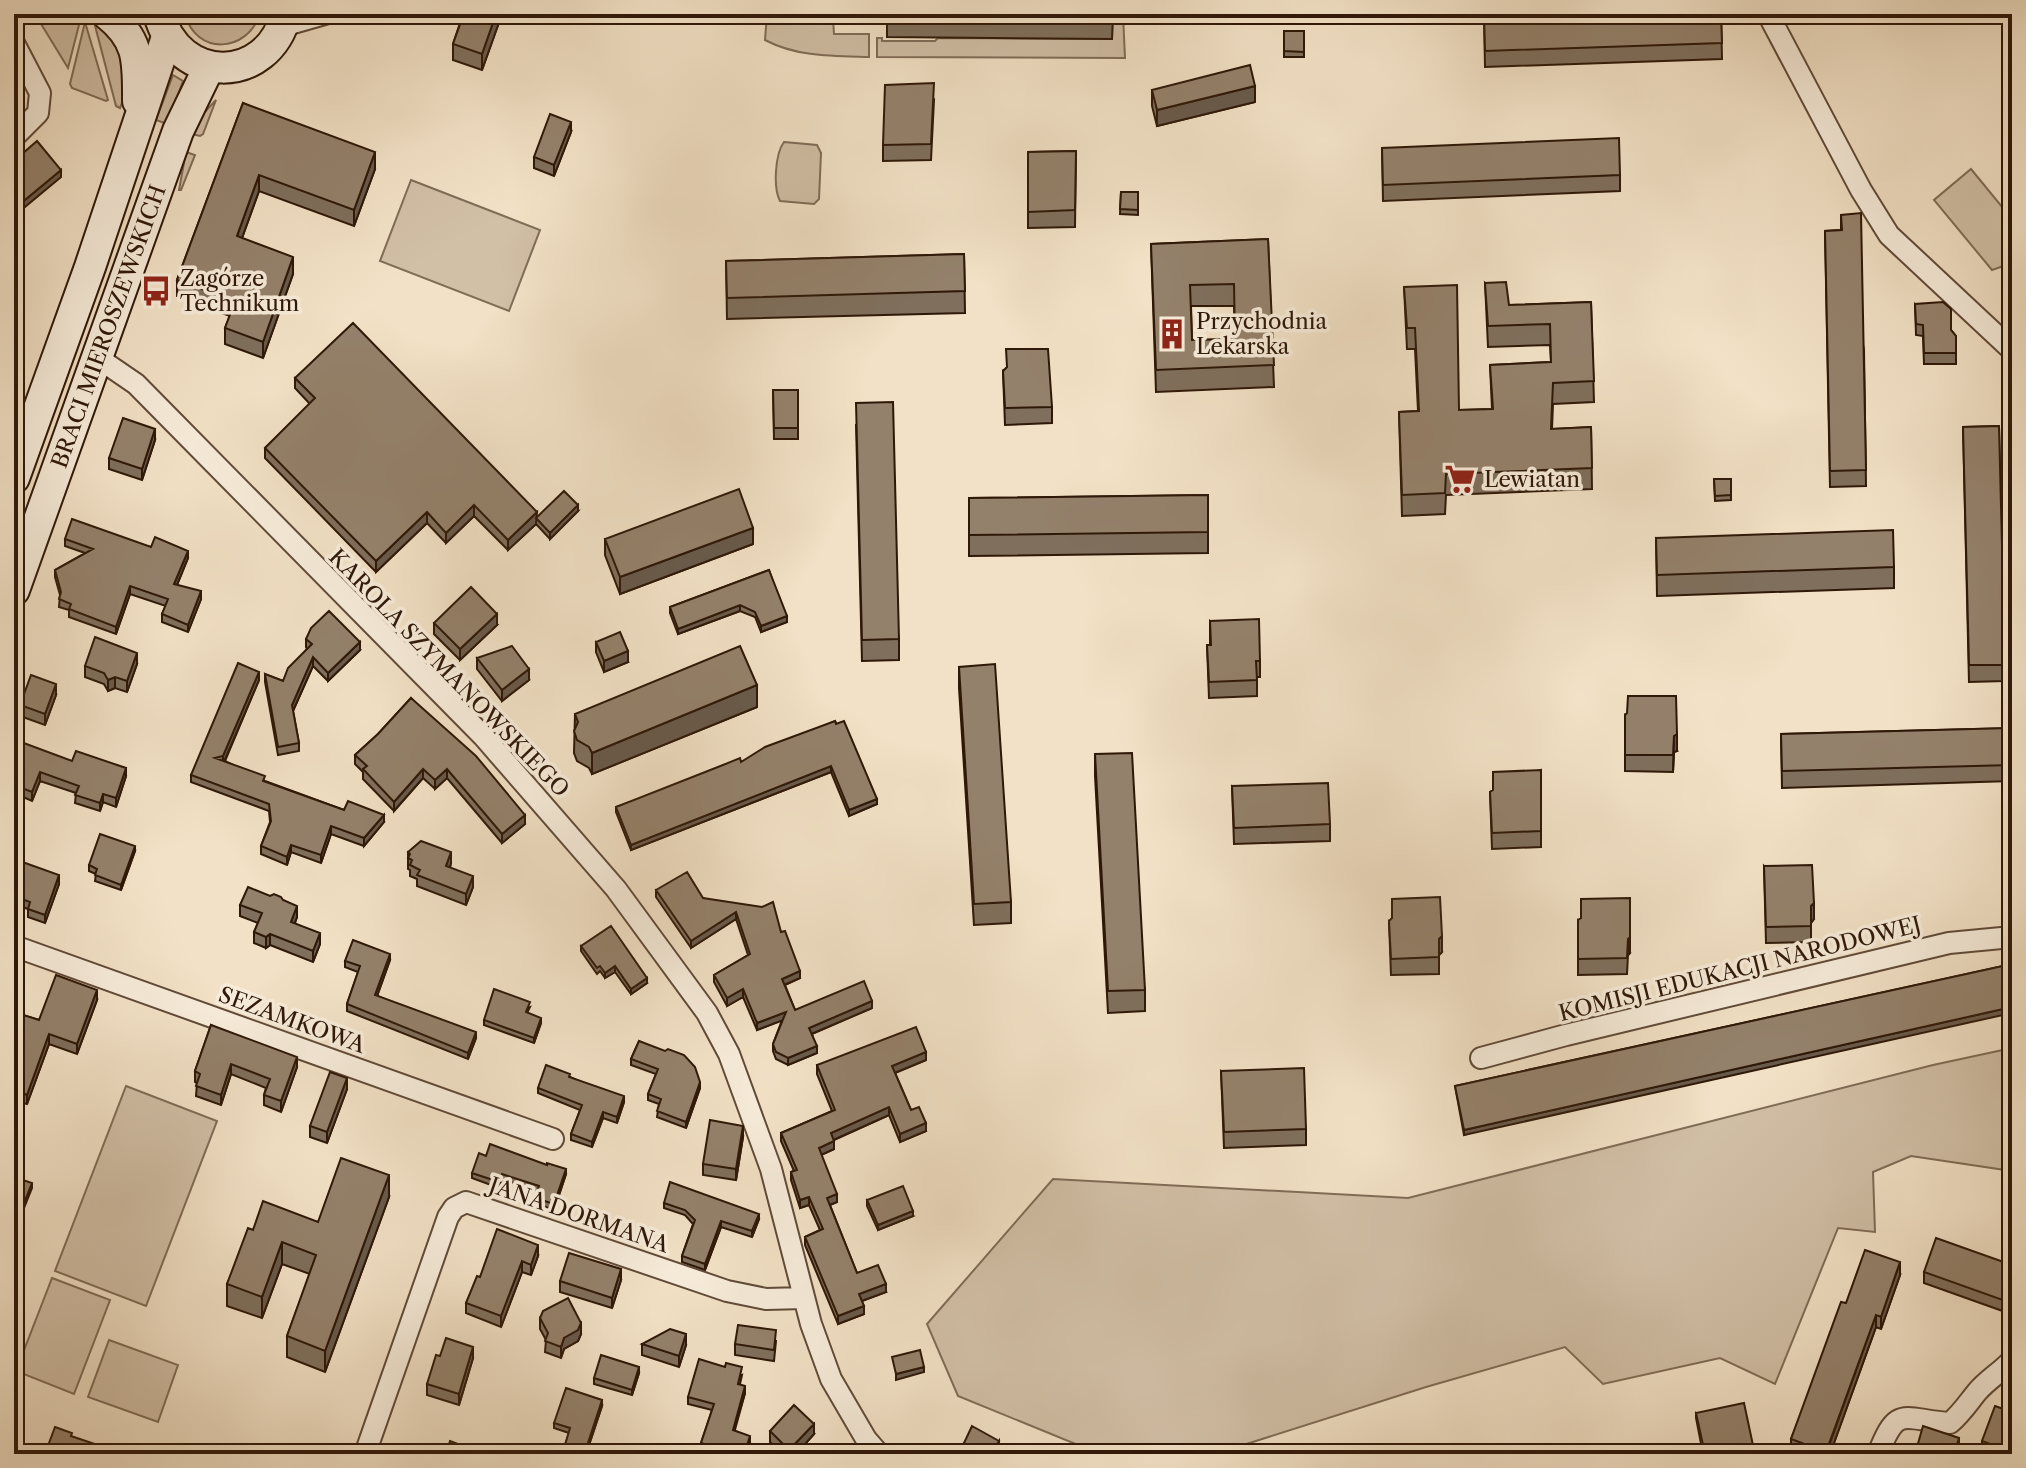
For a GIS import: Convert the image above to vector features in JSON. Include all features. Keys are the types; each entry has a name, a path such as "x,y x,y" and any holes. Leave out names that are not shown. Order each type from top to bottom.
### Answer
{"main road":[{"path":"107,14 120,25 134,47 139,71 138,124"},
{"path":"159,20 185,57 209,67 228,68 253,59 274,42 284,20"},
{"name":"BRACI MIEROSZEWSKICH","path":"14,478 138,124 159,20"},
{"name":"BRACI MIEROSZEWSKICH","path":"14,590 178,131 209,67"},
{"path":"33,421 58,386 74,371 98,358 90,342 90,267"}],"street":[{"path":"284,20 325,14"},
{"path":"1768,14 1861,190 1889,235 2012,350"},
{"path":"14,43 40,93 38,113 14,137"},
{"name":"KAROLA SZYMANOWSKIEGO","path":"98,358 136,384 483,736 616,889 707,1013 729,1054 771,1169 804,1298 831,1379 866,1439 879,1454"},
{"name":"KOMISJI EDUKACJI NARODOWEJ","path":"1481,1058 1949,943 2012,937"},
{"name":"SEZAMKOWA","path":"14,946 553,1139"},
{"name":"JANA DORMANA","path":"365,1454 448,1217 454,1208 466,1202 727,1291 766,1299 804,1298"},
{"path":"1878,1454 1896,1419 1909,1417 1950,1423 1962,1413 1979,1390 2012,1360"}],"shaded area":[{"path":"35,14 52,14 80,21 68,68"},
{"path":"185,14 260,14 244,36 222,44 210,43 200,37 191,28"},
{"path":"767,14 778,14 779,19 833,19 834,34 869,34 869,57 816,54 777,46 765,40"},
{"path":"1113,14 1123,14 1125,58 877,57 877,38 882,38 882,41 935,41 938,38 1112,39"},
{"path":"93,18 117,36 127,90 120,108 116,106"},
{"path":"85,22 106,101 72,88 70,84"},
{"path":"173,75 183,81 167,124 156,120"},
{"path":"216,100 203,134 192,134 202,115"},
{"path":"784,142 817,145 821,153 819,199 814,204 780,201 776,171"},
{"path":"186,152 195,155 179,190"},
{"path":"1971,169 2012,219 2012,263 1992,270 1934,200"},
{"path":"411,180 540,230 509,311 380,261"},
{"path":"2012,1048 2012,1171 1911,1156 1873,1172 1875,1232 1838,1228 1775,1384 1720,1358 1603,1384 1565,1347 1215,1454 1100,1454 958,1396 927,1324 1053,1179 1408,1198 1933,1065"},
{"path":"126,1086 217,1121 146,1306 55,1271"},
{"path":"52,1278 110,1300 74,1394 16,1371"},
{"path":"109,1340 178,1365 158,1422 88,1397"}],"building":[{"path":"461,14 496,14 482,54 453,44 463,16"},
{"path":"1112,14 1112,17 887,16"},
{"path":"1484,14 1721,14 1722,43 1485,51"},
{"path":"1284,31 1304,31 1304,52 1284,51"},
{"path":"1250,65 1255,86 1157,110 1152,90"},
{"path":"934,83 931,144 883,145 885,85"},
{"path":"243,103 375,152 354,210 259,175 237,236 293,257 263,342 225,328 235,301 177,280"},
{"path":"550,114 571,122 554,165 534,157"},
{"path":"1619,138 1620,175 1383,185 1382,148"},
{"path":"37,141 61,170 14,209 14,161"},
{"path":"1076,151 1075,210 1028,212 1028,152"},
{"path":"1121,192 1138,192 1138,210 1120,209"},
{"path":"1861,213 1866,470 1830,471 1825,231 1842,230 1841,215"},
{"name":"Przychodnia Lekarska","path":"1268,239 1274,365 1156,370 1151,244","holes":["1234,284 1235,339 1192,340 1190,285"]},
{"path":"964,254 965,291 727,298 726,261"},
{"path":"1506,282 1509,305 1591,302 1594,381 1553,383 1551,429 1591,427 1592,468 1446,474 1445,493 1402,495 1399,412 1419,411 1415,328 1407,328 1404,287 1457,285 1459,410 1493,409 1490,365 1551,362 1550,324 1488,326 1485,283"},
{"path":"1943,302 1951,309 1956,353 1924,353 1923,325 1916,324 1915,304"},
{"path":"353,323 537,512 508,540 474,505 446,533 427,512 376,561 265,448 315,398 295,378"},
{"path":"1006,349 1048,349 1052,407 1005,408 1003,371 1007,367"},
{"path":"773,390 798,390 798,428 774,428"},
{"path":"893,402 899,639 862,640 856,403"},
{"path":"123,418 155,429 142,469 109,458"},
{"path":"1999,426 2005,665 1969,665 1963,427"},
{"path":"1714,479 1731,479 1731,495 1715,496"},
{"path":"739,489 753,528 620,577 605,539"},
{"path":"564,491 578,505 550,533 536,518"},
{"path":"1208,495 1208,532 969,535 969,498"},
{"path":"72,519 151,547 155,537 188,551 174,584 201,591 188,625 162,614 168,599 130,586 116,627 69,609 71,604 59,599 61,592 55,570 93,549 65,539"},
{"path":"1893,530 1894,567 1657,575 1656,538"},
{"path":"769,570 787,616 761,626 755,612 740,605 678,629 670,607"},
{"path":"471,587 497,614 460,649 434,623"},
{"path":"329,611 360,642 328,673 313,657 292,705 299,743 278,747 265,674 283,681 288,668 312,644 306,639 311,628"},
{"path":"1259,619 1257,680 1209,682 1207,645 1211,645 1210,621"},
{"path":"620,632 628,651 604,661 596,642"},
{"path":"95,637 137,653 127,681 115,677 108,680 104,673 85,666"},
{"path":"512,646 529,669 502,690 477,658"},
{"path":"740,646 757,685 592,753 589,747 577,740 575,714"},
{"path":"238,663 259,672 223,756 215,758 265,776 263,781 344,810 348,801 384,815 364,838 331,826 321,855 291,845 287,857 261,846 271,821 269,804 191,775"},
{"path":"995,664 1011,902 974,904 959,667"},
{"path":"31,675 56,684 45,714 20,705"},
{"path":"1628,696 1676,696 1677,734 1674,736 1673,755 1625,755"},
{"path":"411,698 476,756 525,815 502,834 447,769 435,780 423,769 394,802 363,769 367,766 355,755"},
{"path":"835,721 836,724 844,721 877,799 849,810 831,766 631,845 616,807 740,758 741,762 765,747"},
{"path":"2012,728 2012,765 1782,771 1781,734"},
{"path":"21,742 72,761 76,751 126,768 116,798 103,794 100,803 75,795 79,786 40,772 32,792 14,785 14,760"},
{"path":"1132,753 1145,990 1108,991 1095,754"},
{"path":"1541,770 1541,831 1492,833 1490,792 1493,790 1493,772"},
{"path":"1328,783 1330,824 1234,828 1232,786"},
{"path":"100,834 135,846 121,885 95,875 97,869 89,865"},
{"path":"421,841 451,852 446,866 473,876 466,894 417,875 420,870 410,865 412,860 408,858 408,852"},
{"path":"14,859 59,875 45,915 28,909 30,902 14,896"},
{"path":"1812,865 1814,903 1811,906 1811,926 1766,927 1764,866"},
{"path":"687,872 703,898 762,907 773,902 781,932 785,931 800,971 782,979 795,1010 864,981 872,1001 809,1028 817,1046 788,1058 776,1052 773,1044 786,1012 757,1023 743,989 727,998 714,975 750,954 736,912 691,941 656,890"},
{"path":"248,887 270,896 274,894 297,906 291,922 320,933 313,951 270,934 266,937 254,932 262,913 240,905"},
{"path":"1440,897 1442,936 1439,939 1439,957 1391,959 1389,921 1392,918 1392,899"},
{"path":"1630,898 1627,958 1578,959 1581,899"},
{"path":"611,926 647,978 631,989 615,966 605,973 600,966 597,968 581,946"},
{"path":"353,940 390,954 375,995 476,1032 468,1053 347,1004 360,966 345,961"},
{"path":"2012,964 2012,1007 1464,1130 1455,1086"},
{"path":"56,975 97,990 77,1044 49,1034 27,1095 14,1090 14,1012 39,1020"},
{"path":"494,989 530,1002 526,1012 541,1018 534,1038 484,1020"},
{"path":"211,1025 297,1057 281,1101 264,1095 270,1079 231,1064 221,1095 196,1086 200,1074 195,1071"},
{"path":"916,1027 926,1052 892,1066 911,1110 919,1107 926,1123 900,1134 889,1107 831,1133 834,1141 819,1148 837,1194 827,1198 857,1273 878,1265 886,1284 859,1294 864,1306 838,1316 805,1237 823,1229 809,1197 800,1200 791,1172 797,1170 781,1133 835,1110 817,1065"},
{"path":"639,1041 684,1055 695,1067 700,1082 686,1122 657,1111 661,1099 648,1094 658,1069 631,1059"},
{"path":"546,1065 570,1074 569,1077 624,1096 617,1117 603,1112 592,1142 571,1134 582,1105 538,1088"},
{"path":"1304,1068 1306,1129 1224,1132 1221,1071"},
{"path":"330,1072 347,1078 327,1132 310,1126"},
{"path":"710,1120 743,1126 736,1169 703,1164"},
{"path":"490,1144 566,1169 554,1204 535,1198 539,1186 502,1174 499,1182 472,1173 479,1153 486,1156"},
{"path":"341,1158 389,1175 325,1351 287,1336 316,1255 282,1242 262,1297 227,1284 248,1228 253,1230 263,1201 318,1222"},
{"path":"14,1177 32,1183 14,1228"},
{"path":"670,1182 759,1214 752,1231 721,1221 705,1264 682,1256 695,1220 685,1210 664,1203"},
{"path":"903,1186 913,1211 878,1225 867,1200"},
{"path":"497,1229 538,1245 531,1265 522,1261 501,1316 466,1303 477,1276 480,1277"},
{"path":"1936,1238 2012,1265 2011,1303 1924,1272"},
{"path":"1865,1250 1900,1262 1881,1317 1876,1315 1826,1452 1791,1439 1841,1302 1846,1303"},
{"path":"569,1253 621,1269 612,1298 560,1281"},
{"path":"568,1298 581,1323 578,1330 564,1338 561,1347 545,1341 548,1333 540,1318 543,1311"},
{"path":"738,1325 776,1330 774,1350 735,1344"},
{"path":"670,1329 686,1334 679,1356 642,1344"},
{"path":"446,1338 473,1347 459,1394 427,1384 436,1355 440,1356"},
{"path":"920,1350 924,1367 896,1374 892,1357"},
{"path":"601,1355 639,1367 632,1390 594,1378"},
{"path":"699,1359 725,1367 726,1363 742,1367 738,1384 745,1386 733,1430 750,1436 744,1454 734,1454 701,1443 714,1404 688,1397"},
{"path":"566,1388 602,1400 585,1452 565,1445 570,1428 554,1423"},
{"path":"1744,1403 1754,1450 1745,1454 1705,1454 1696,1413"},
{"path":"794,1405 814,1424 789,1450 770,1431"},
{"path":"1995,1406 2012,1412 2012,1452 1982,1441"},
{"path":"972,1426 999,1441 991,1454 982,1454 964,1443"},
{"path":"1923,1426 1959,1438 1954,1454 1915,1454"},
{"path":"55,1427 98,1445 96,1449 110,1454 52,1454 46,1451"},
{"path":"450,1441 483,1454 446,1454"}],"place":[{"name":"Zagórze Technikum","path":"156,291"},
{"name":"Przychodnia Lekarska","path":"1172,334"},
{"name":"Lewiatan","path":"1460,479"}]}
